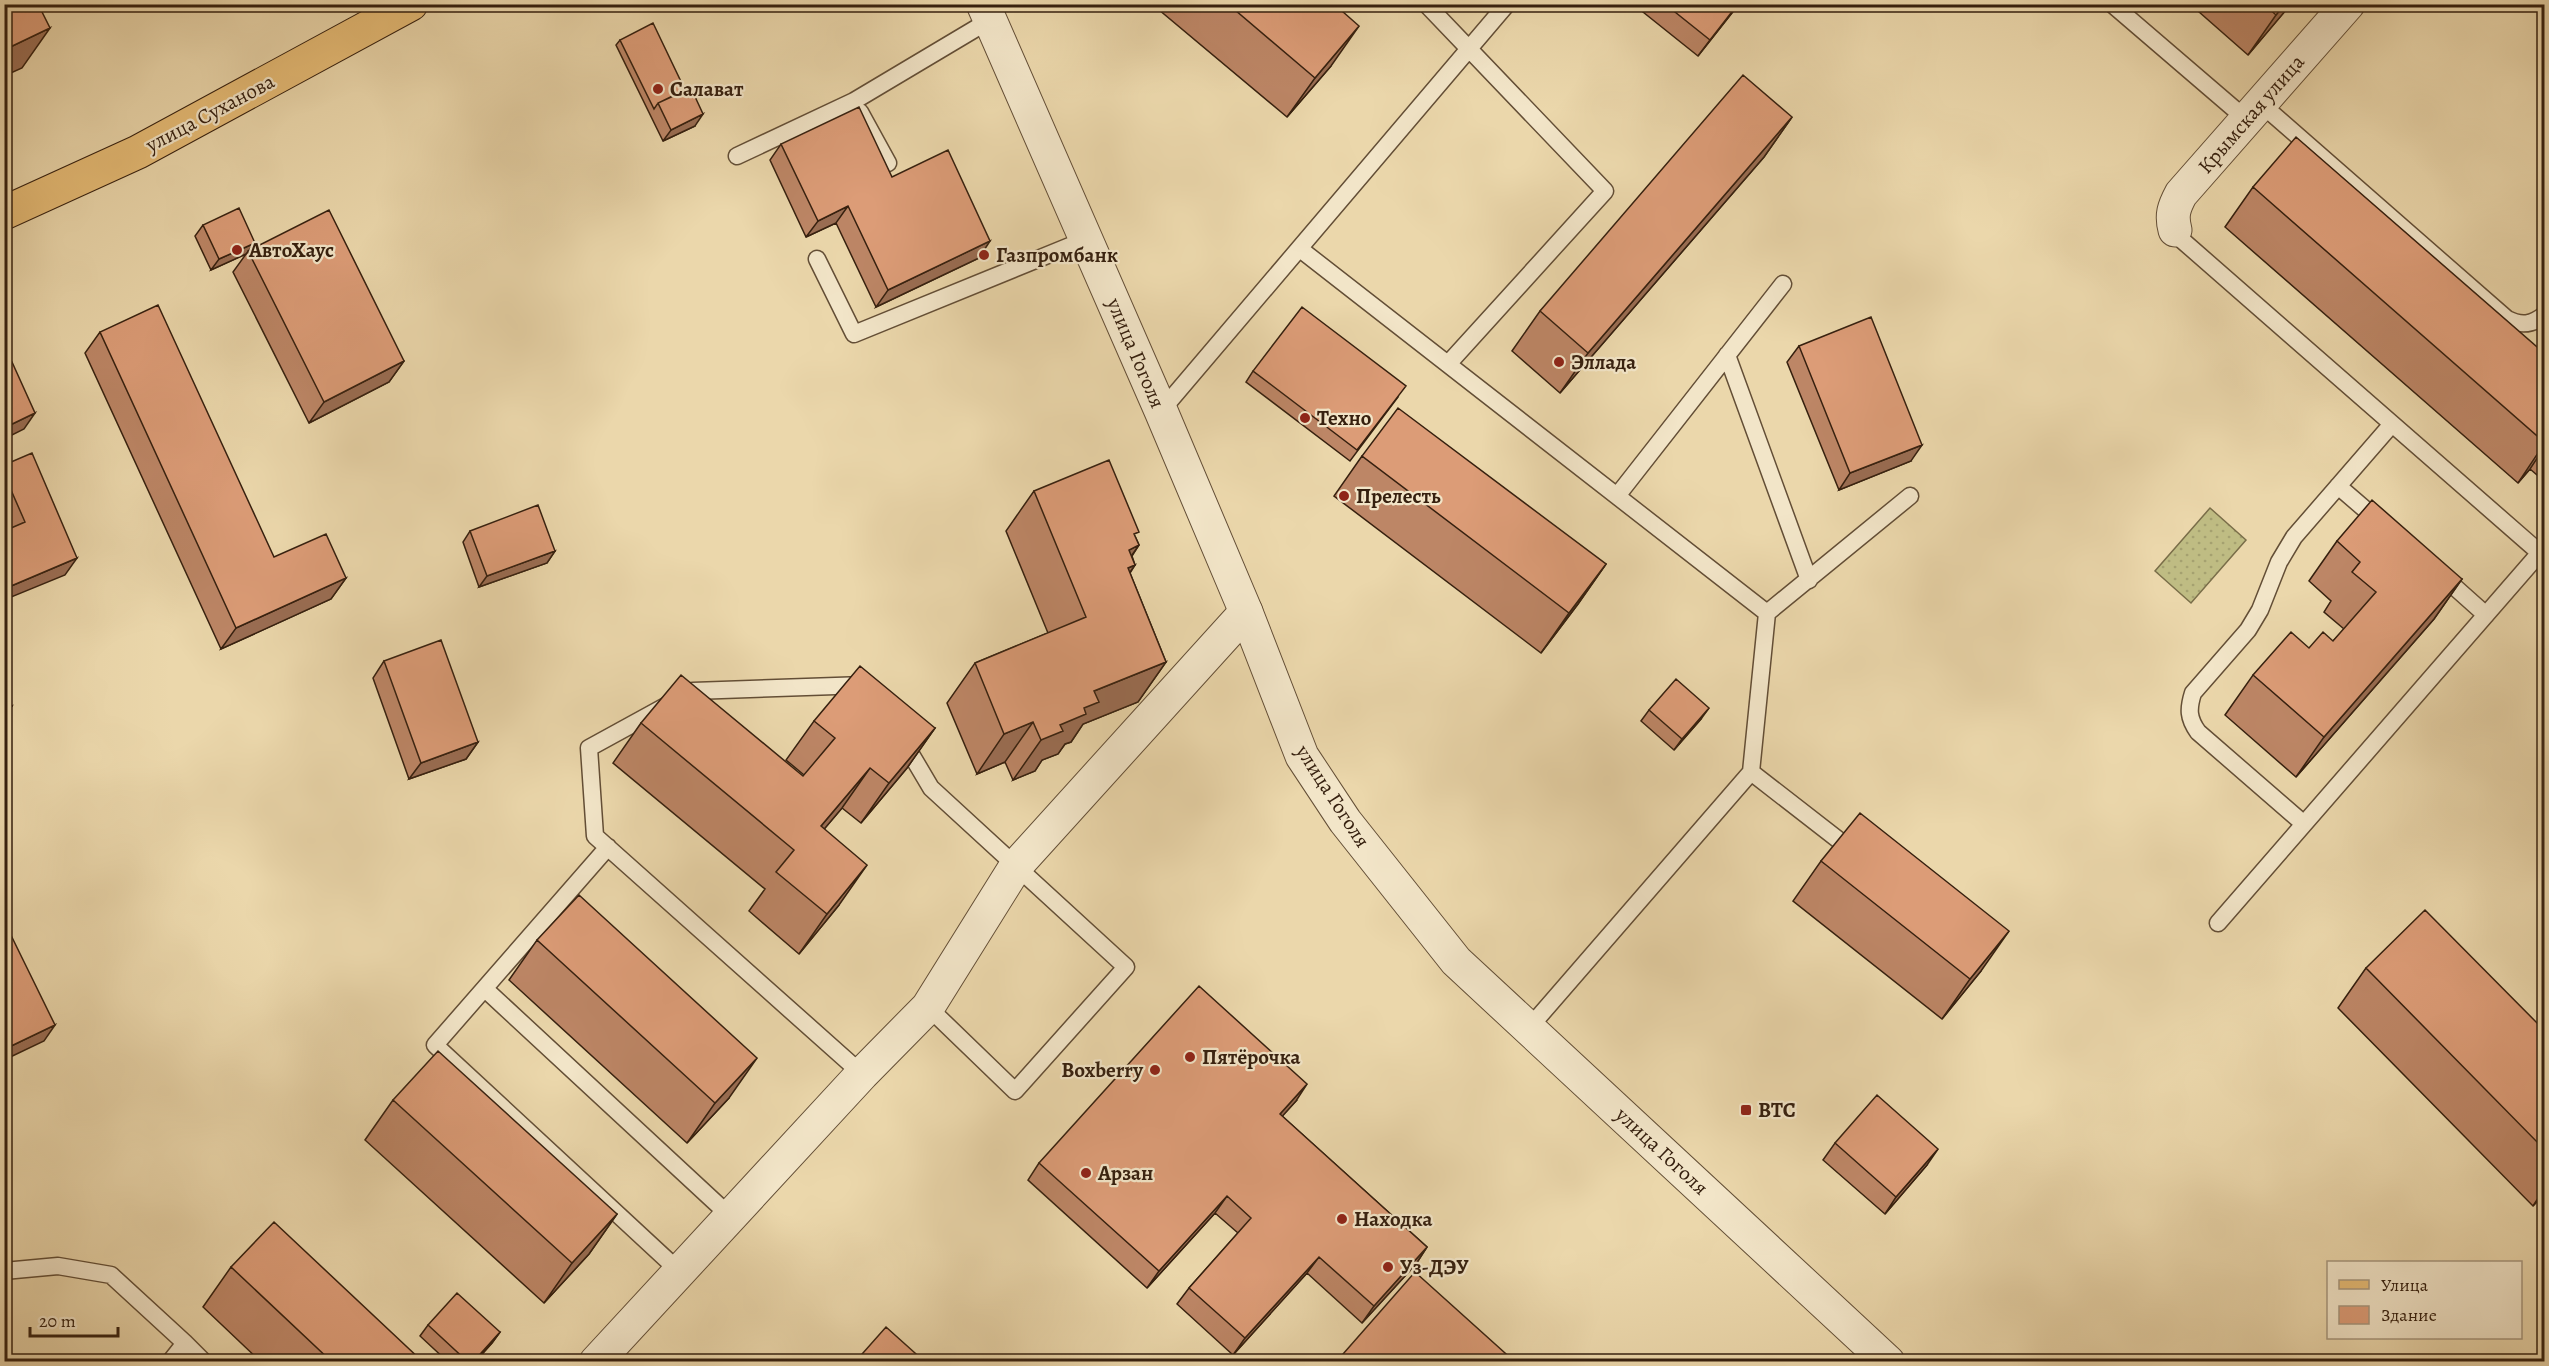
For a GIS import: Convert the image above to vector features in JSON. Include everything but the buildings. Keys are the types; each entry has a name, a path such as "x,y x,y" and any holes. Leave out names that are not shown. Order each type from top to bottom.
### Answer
{"main road":[{"name":"улица Суханова","path":"4,213 138,152 411,4"}],"street":[{"name":"Крымская улица","path":"2175,230 2172,219 2174,208 2181,194 2348,4"},
{"name":"улица Гоголя","path":"986,12 1161,411 1246,612 1302,756 1345,821 1456,961 1888,1362"},
{"path":"596,1362 862,1074 928,1007 1016,866 1246,612"}],"lane":[{"path":"1426,4 1605,191 1448,364"},
{"path":"1161,411 1508,4"},
{"path":"2112,4 2253,111 2507,319 2525,324 2544,315"},
{"path":"737,156 854,101 986,12"},
{"path":"854,101 888,163"},
{"path":"2175,230 2183,241 2392,424 2542,550 2218,923"},
{"path":"818,260 854,334 1087,239"},
{"path":"1300,249 1767,613"},
{"path":"1617,496 1783,284"},
{"path":"1727,355 1809,580"},
{"path":"2304,824 2198,732 2192,723 2189,705 2193,693 2248,630 2260,610 2279,562 2294,537 2392,424"},
{"path":"2338,486 2391,532"},
{"path":"1529,1028 1750,772 1767,613 1910,496"},
{"path":"2425,562 2486,615"},
{"path":"862,1074 595,836 589,748 693,691 868,684 874,694"},
{"path":"891,722 931,788 1126,967 1014,1091 928,1007"},
{"path":"1750,772 1863,859"},
{"path":"608,847 435,1045 679,1271"},
{"path":"484,989 730,1216"},
{"path":"4,1271 57,1266 111,1275 204,1362"},
{"path":"170,1362 185,1343"}],"shaded area":[{"path":"2210,508 2246,540 2191,603 2155,571"}],"place":[{"name":"Салават","path":"658,89"},
{"name":"АвтоХаус","path":"237,250"},
{"name":"Газпромбанк","path":"984,255"},
{"name":"Эллада","path":"1559,362"},
{"name":"Техно","path":"1305,418"},
{"name":"Прелесть","path":"1344,496"},
{"name":"Пятёрочка","path":"1190,1057"},
{"name":"Boxberry","path":"1155,1070"},
{"name":"ВТС","path":"1746,1110"},
{"name":"Арзан","path":"1086,1173"},
{"name":"Находка","path":"1342,1219"},
{"name":"Уз-ДЭУ","path":"1388,1267"}]}
